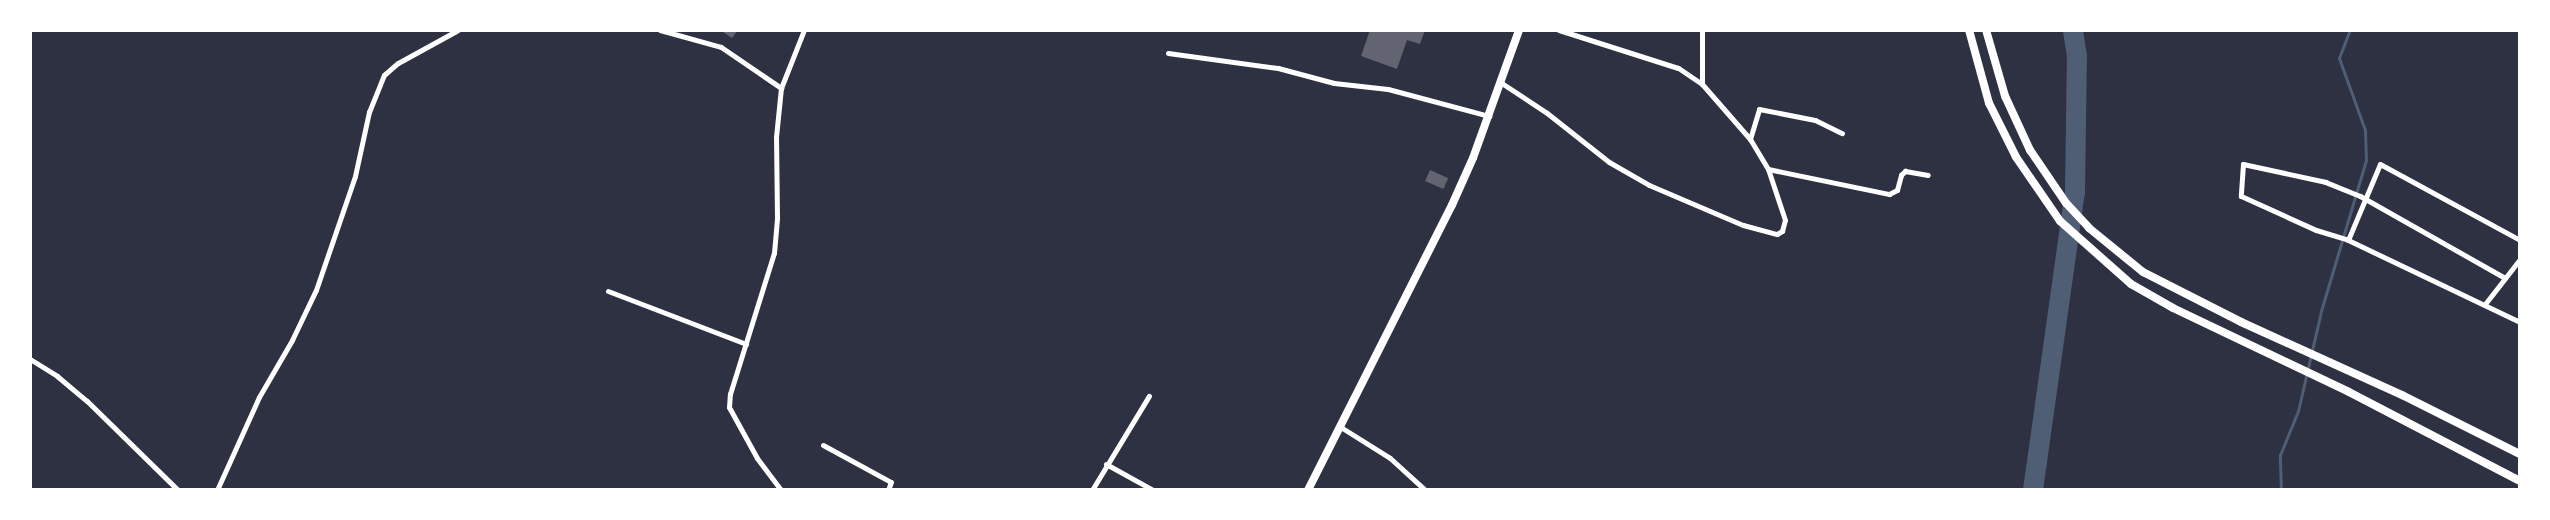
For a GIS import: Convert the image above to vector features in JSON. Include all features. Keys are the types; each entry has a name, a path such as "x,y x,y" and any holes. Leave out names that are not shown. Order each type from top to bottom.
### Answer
{"highway":[{"path":"1308,490 1452,205 1489,116 1519,30"}],"main road":[{"path":"1968,30 1989,103 2016,157 2060,221 2131,284 2173,308 2326,382 2520,481"},
{"path":"1986,30 2016,123 2066,203 2089,228 2143,272 2520,454"}],"street":[{"path":"217,490 258,397 292,340 316,290 355,176 369,112 384,75 398,63 458,30"},
{"path":"660,30 721,47 781,88"},
{"path":"781,490 757,458 729,407 730,394 774,254 777,218 776,137 781,88 804,30"},
{"path":"1500,82 1547,113 1609,162 1649,184 1743,225 1776,234 1782,231 1785,220 1768,169 1750,139 1702,84 1678,68 1559,30"},
{"path":"1702,30 1702,84"},
{"path":"1168,53 1278,68 1334,83 1388,89 1489,116"},
{"path":"1750,139 1759,109 1815,120 1842,133"},
{"path":"2505,278 2362,197 2326,182 2243,164 2241,196 2347,240 2520,322"},
{"path":"2347,240 2362,197 2378,166 2384,164 2454,206 2520,240"},
{"path":"1768,169 1890,195 1898,190 1900,175 1905,171 1928,175"},
{"path":"2485,304 2520,259"},
{"path":"608,291 746,344"},
{"path":"30,359 57,376 87,401 178,490"},
{"path":"1092,490 1149,396"},
{"path":"1339,426 1390,458 1425,490"},
{"path":"823,445 891,482 890,489"},
{"path":"1106,464 1153,490"}],"building":[{"path":"724,30 738,30 732,38 723,32"},
{"path":"1370,30 1425,30 1420,44 1407,40 1397,69 1361,56"},
{"path":"1430,170 1448,178 1443,189 1425,181"}],"waterway":[{"path":"2033,490 2075,193 2077,56 2073,30"},
{"path":"2281,490 2280,455 2298,411 2321,311 2366,160 2365,130 2339,58 2350,30"}]}
